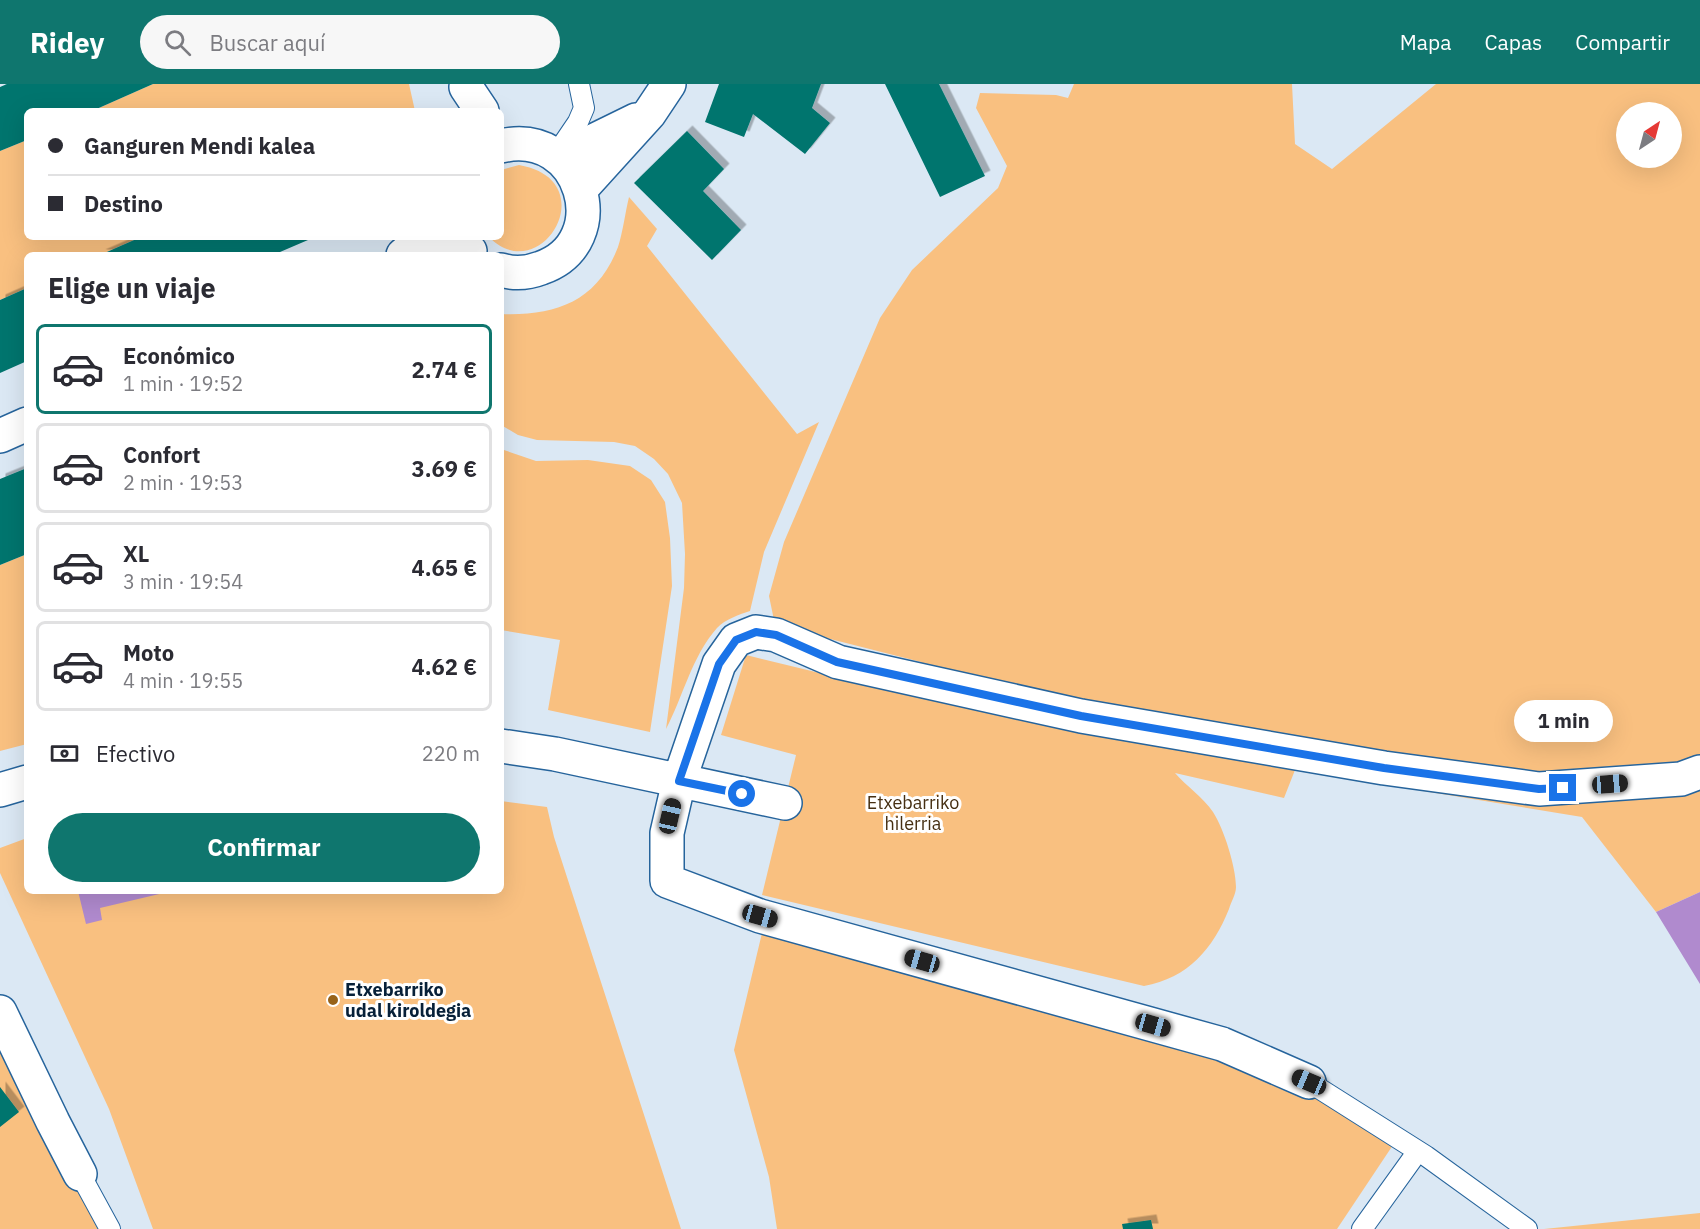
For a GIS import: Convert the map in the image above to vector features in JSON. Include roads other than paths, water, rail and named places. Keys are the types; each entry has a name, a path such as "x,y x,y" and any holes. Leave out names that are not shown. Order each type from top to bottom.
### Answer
{"street":[{"path":"581,189 649,114 669,84"},
{"path":"555,155 649,114"},
{"path":"504,271 530,272 550,265 567,251 579,232 584,211 581,189 571,170 555,155 536,145 505,140"},
{"path":"406,252 420,240"},
{"path":"447,252 469,248"},
{"path":"0,436 24,425"},
{"path":"1309,1082 1222,1044 760,916 667,881 667,833 679,781 719,664 736,640 756,632 776,635 837,662 1081,716 1384,768 1539,789 1681,779 1700,772"},
{"path":"504,746 555,754 784,803"},
{"path":"0,790 24,783"},
{"path":"0,1012 80,1174"}],"lane":[{"path":"555,155 578,122 584,108 579,84"},
{"path":"1309,1082 1418,1151 1527,1229"},
{"path":"1362,1229 1418,1151"},
{"path":"80,1174 110,1229"}],"place":[{"name":"Etxebarriko udal kiroldegia","path":"333,1000"}],"park label":[{"name":"Etxebarriko hilerria","path":"913,813"}]}
